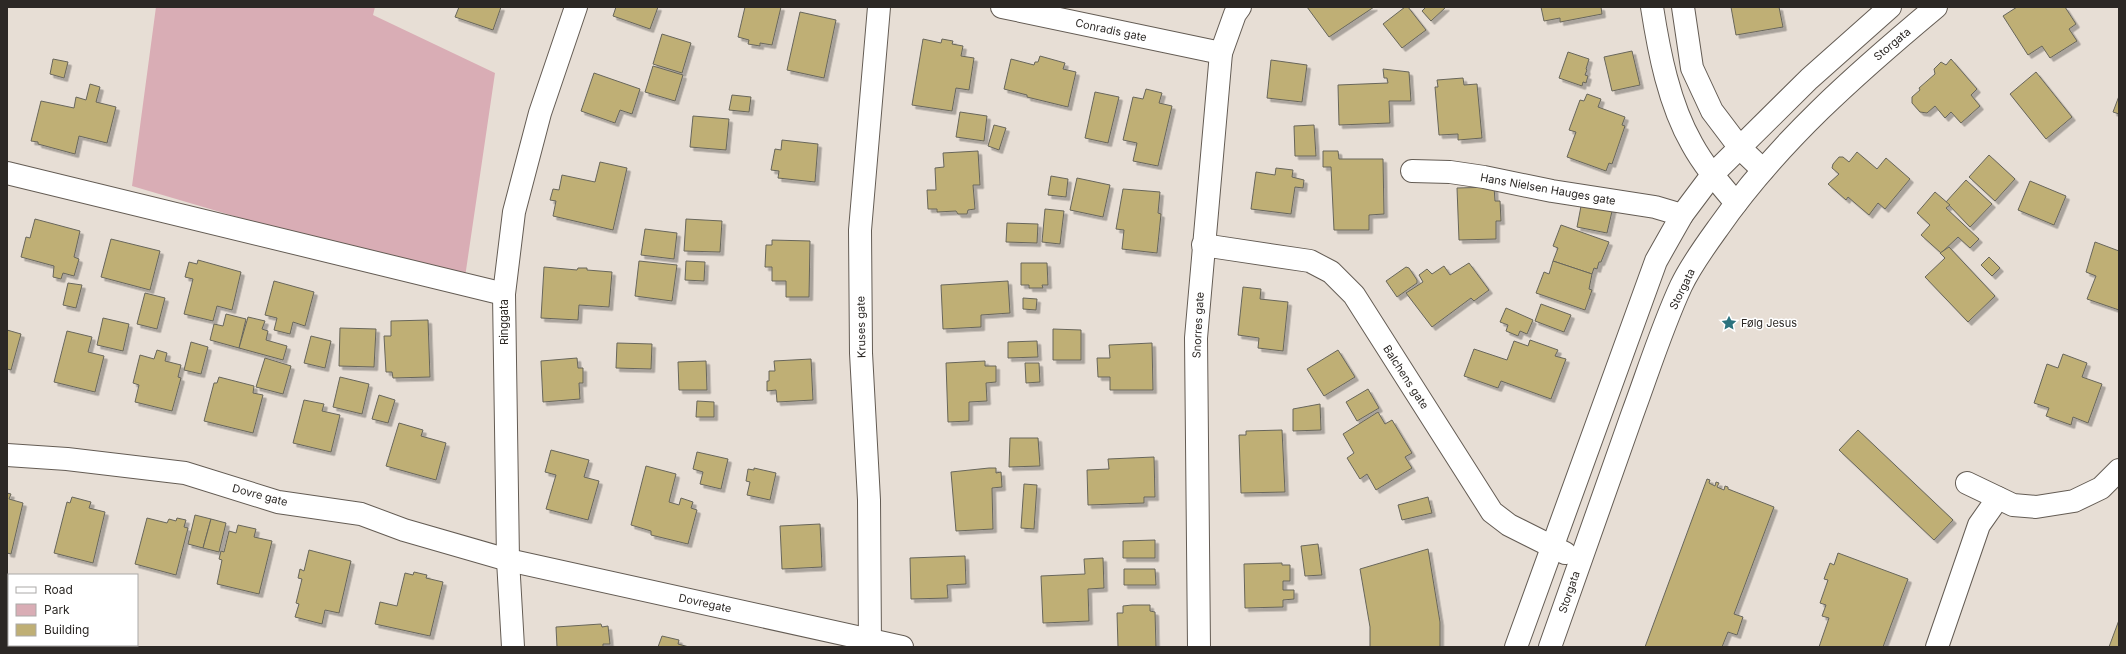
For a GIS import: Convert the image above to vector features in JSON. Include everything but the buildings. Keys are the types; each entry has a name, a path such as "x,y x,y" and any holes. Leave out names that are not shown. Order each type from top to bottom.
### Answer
{"street":[{"name":"Ringgata","path":"513,647 508,560 504,294 514,212 540,113 576,7"},
{"name":"Kruses gate","path":"870,643 869,500 861,353 860,230 879,7"},
{"name":"Conradis gate","path":"1002,7 1221,53"},
{"name":"Snorres gate","path":"1199,647 1196,338 1221,53 1235,14 1240,7"},
{"path":"1652,7 1658,52 1673,100 1691,144 1712,175 1736,203"},
{"path":"1683,7 1692,68 1712,111 1740,148 1764,170"},
{"path":"1516,647 1656,261 1682,215 1712,175 1809,79 1890,7"},
{"name":"Storgata","path":"1550,647 1682,286 1702,252 1736,203 1764,170 1824,105 1871,62 1936,7"},
{"name":"Hans Nielsen Hauges gate","path":"1412,171 1450,172 1484,177 1552,191 1655,207 1682,215"},
{"path":"7,173 504,294"},
{"name":"Balchens gate","path":"1203,245 1310,261 1331,272 1354,295 1492,512 1509,525 1552,548 1581,559"},
{"name":"Dovre gate","path":"7,455 68,459 186,473 278,502 360,514 404,530 508,560"},
{"path":"1967,484 2013,506 2036,508 2074,502 2101,488 2119,470"},
{"path":"1937,647 1979,525 1998,498"},
{"name":"Dovregate","path":"508,560 870,643 902,647"}],"green space":[{"path":"156,7 375,7 373,15 495,73 464,284 132,186"}],"place":[{"name":"Følg Jesus","path":"1729,323"}]}
